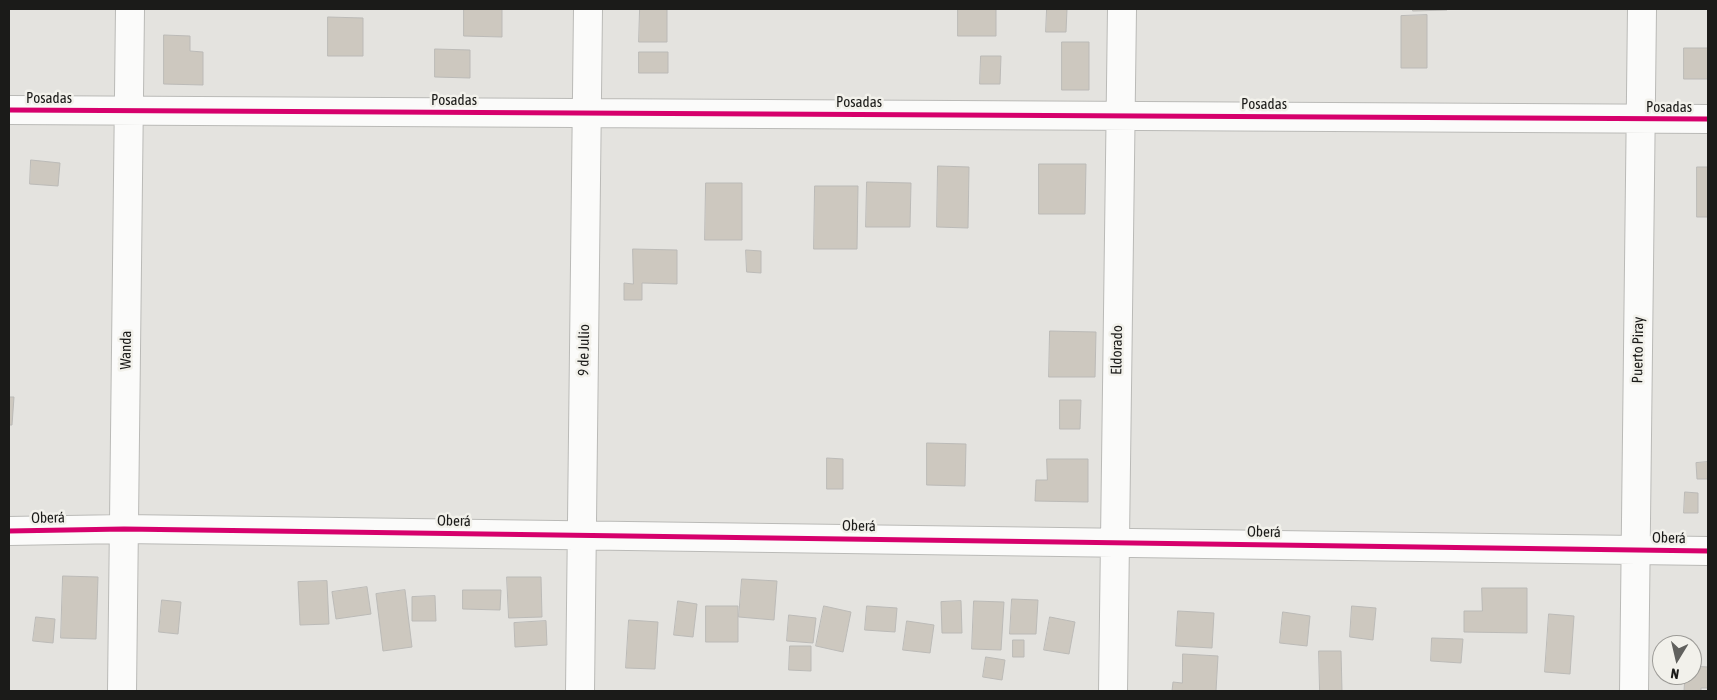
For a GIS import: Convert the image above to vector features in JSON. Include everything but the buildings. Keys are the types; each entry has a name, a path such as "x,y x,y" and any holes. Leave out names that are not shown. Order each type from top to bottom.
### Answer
{"street":[{"name":"Wanda","path":"122,691 130,9"},
{"name":"9 de Julio","path":"580,691 588,9"},
{"name":"Eldorado","path":"1113,691 1122,9"},
{"name":"Puerto Piray","path":"1634,691 1642,9"},
{"name":"Posadas","path":"9,110 1708,119"},
{"name":"Oberá","path":"9,531 124,529 1708,551"}],"cycle path":[{"path":"9,110 1708,119"},
{"path":"9,531 124,529 1708,551"}]}
